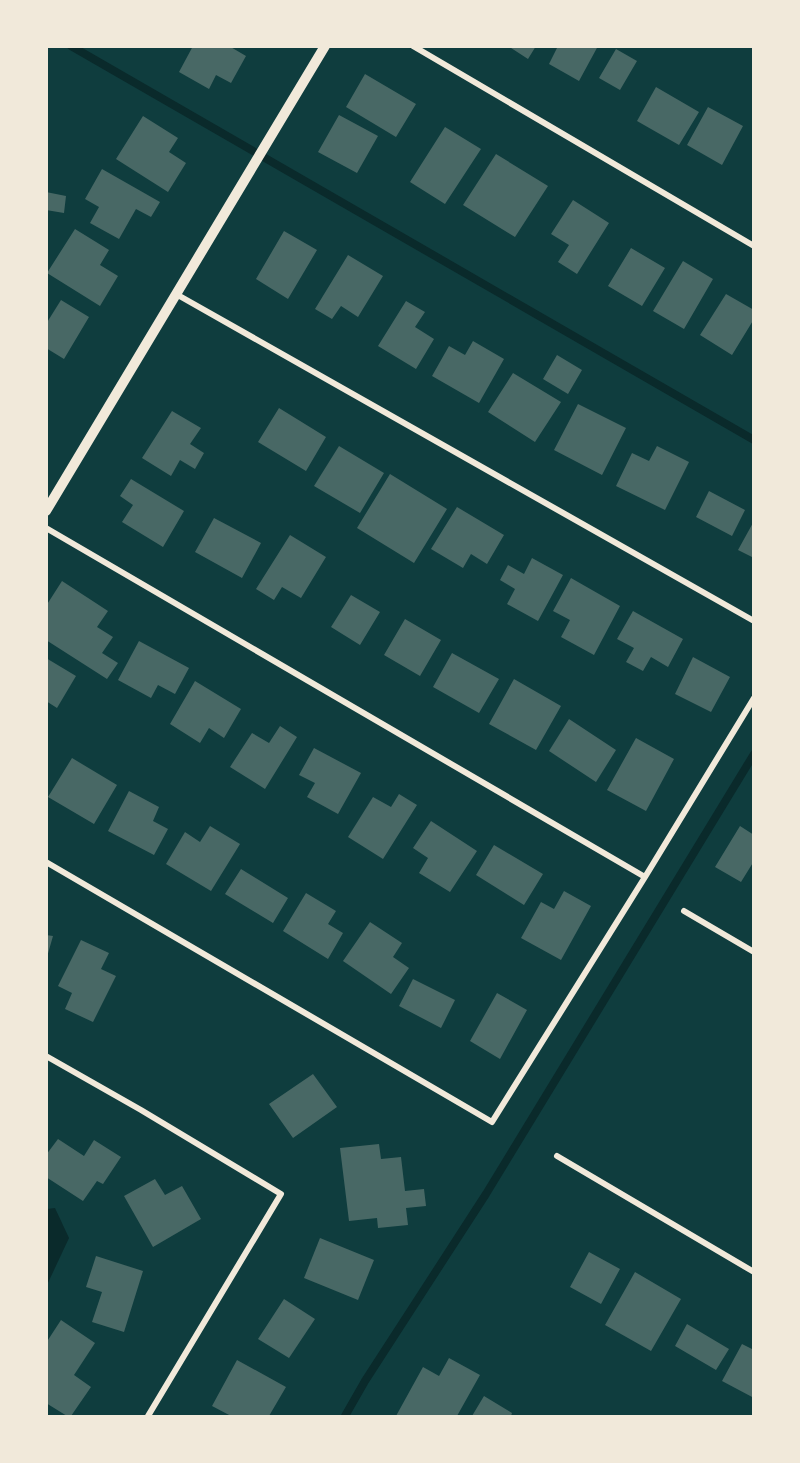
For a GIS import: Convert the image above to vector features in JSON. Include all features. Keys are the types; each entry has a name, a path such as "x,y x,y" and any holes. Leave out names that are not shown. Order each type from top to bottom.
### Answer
{"street":[{"path":"46,511 325,46"},
{"path":"413,46 753,246"},
{"path":"176,294 753,621"},
{"path":"46,528 645,877"},
{"path":"46,862 492,1122 645,877 753,698"},
{"path":"684,911 753,952"},
{"path":"46,1056 281,1194 148,1416"},
{"path":"557,1156 753,1272"}],"water":[{"path":"55,1208 69,1238 47,1285 47,1209"}],"building":[{"path":"193,46 229,46 246,56 231,83 216,75 209,89 179,72"},
{"path":"508,46 536,46 528,59"},
{"path":"558,46 598,46 579,81 549,64"},
{"path":"616,49 637,61 620,90 599,78"},
{"path":"365,74 416,104 396,137 346,107"},
{"path":"656,87 699,112 679,145 637,121"},
{"path":"708,107 743,126 722,165 687,145"},
{"path":"339,115 378,136 357,173 318,152"},
{"path":"143,116 178,138 169,152 186,163 168,192 116,159"},
{"path":"445,127 481,149 445,204 410,182"},
{"path":"496,154 548,186 515,237 463,205"},
{"path":"102,169 160,202 151,217 136,209 119,239 90,223 99,207 85,199"},
{"path":"46,192 66,196 64,213 46,210"},
{"path":"573,200 609,223 577,274 558,262 569,245 551,234"},
{"path":"75,229 109,250 100,265 118,276 100,306 47,273"},
{"path":"284,231 317,250 288,299 256,279"},
{"path":"631,248 665,268 642,306 608,286"},
{"path":"348,255 383,276 358,317 341,306 332,319 315,309"},
{"path":"683,261 713,279 684,329 653,311"},
{"path":"726,294 754,310 754,319 732,355 700,335"},
{"path":"61,300 89,317 64,359 46,348 46,324"},
{"path":"406,301 425,312 415,327 434,339 416,369 378,346"},
{"path":"473,341 504,359 479,403 432,376 449,346 465,355"},
{"path":"557,355 582,370 568,394 543,379"},
{"path":"513,373 561,402 535,442 488,412"},
{"path":"578,404 626,428 602,475 554,450"},
{"path":"279,408 326,437 306,471 258,442"},
{"path":"172,411 201,428 190,444 204,453 195,469 180,460 171,476 142,458"},
{"path":"339,446 384,473 360,513 314,486"},
{"path":"657,446 689,462 665,510 616,486 632,453 649,461"},
{"path":"390,474 447,509 414,563 357,528"},
{"path":"131,479 184,511 163,547 122,522 133,505 120,496"},
{"path":"709,491 745,510 732,536 696,517"},
{"path":"457,507 504,535 487,564 471,554 463,568 431,549"},
{"path":"214,518 261,543 242,578 195,552"},
{"path":"754,521 754,558 738,550"},
{"path":"290,535 326,557 301,598 282,587 274,600 256,589"},
{"path":"532,558 563,575 538,621 507,604 515,589 500,580 508,565 524,574"},
{"path":"571,578 620,606 594,655 561,637 570,620 553,611"},
{"path":"62,581 108,611 97,627 113,637 102,653 118,663 107,679 46,640 46,606"},
{"path":"351,595 380,612 360,645 331,627"},
{"path":"633,611 683,639 668,667 651,657 643,671 626,662 634,648 617,639"},
{"path":"405,619 441,640 420,676 384,655"},
{"path":"139,641 189,668 175,694 158,685 151,698 118,680"},
{"path":"452,653 499,679 479,713 433,687"},
{"path":"693,657 730,677 711,712 675,694"},
{"path":"46,658 76,676 57,708 46,701"},
{"path":"514,679 561,706 536,750 489,724"},
{"path":"195,681 241,709 224,738 209,728 200,743 170,724"},
{"path":"569,719 616,750 596,782 549,751"},
{"path":"280,726 297,737 265,789 230,767 252,733 269,743"},
{"path":"636,738 674,759 646,811 607,790"},
{"path":"314,748 361,773 338,814 307,797 315,783 299,775"},
{"path":"72,758 117,785 94,824 48,797"},
{"path":"129,791 159,807 153,821 168,829 154,855 108,831"},
{"path":"399,794 417,805 383,859 348,837 373,797 391,807"},
{"path":"431,821 477,851 450,892 419,873 428,858 413,848"},
{"path":"210,826 240,844 211,891 166,864 185,832 200,842"},
{"path":"740,826 754,835 754,861 741,882 715,867"},
{"path":"494,845 543,874 524,905 476,875"},
{"path":"241,869 288,898 273,923 225,894"},
{"path":"564,891 591,906 561,960 521,938 541,902 554,909"},
{"path":"306,893 336,911 328,924 343,933 328,959 283,931"},
{"path":"370,922 402,943 393,957 409,968 391,994 343,961"},
{"path":"46,935 53,936 47,957 46,956"},
{"path":"81,940 109,953 101,969 116,976 93,1022 65,1009 72,993 58,986"},
{"path":"413,979 455,1000 441,1028 399,1006"},
{"path":"497,993 527,1010 500,1059 470,1041"},
{"path":"313,1074 337,1107 293,1138 269,1104"},
{"path":"58,1139 84,1156 94,1140 121,1157 103,1184 97,1181 83,1201 46,1177 46,1155"},
{"path":"379,1144 381,1159 401,1157 405,1191 424,1189 426,1206 406,1208 408,1225 378,1228 377,1218 349,1221 340,1148"},
{"path":"155,1179 165,1195 182,1186 201,1219 153,1247 124,1196"},
{"path":"320,1238 374,1260 358,1300 304,1278"},
{"path":"589,1252 620,1269 601,1304 570,1287"},
{"path":"96,1256 143,1271 124,1332 92,1322 102,1292 86,1287"},
{"path":"635,1272 681,1299 651,1351 605,1325"},
{"path":"284,1299 315,1319 289,1358 258,1339"},
{"path":"61,1320 95,1343 74,1375 91,1387 71,1416 67,1416 46,1403 46,1343"},
{"path":"687,1324 729,1349 716,1370 675,1346"},
{"path":"742,1344 754,1350 754,1398 722,1381"},
{"path":"449,1358 480,1375 457,1416 396,1416 423,1367 439,1376"},
{"path":"237,1360 286,1387 269,1416 231,1416 212,1406"},
{"path":"484,1396 512,1413 511,1416 472,1416"}],"waterway":[{"path":"71,46 754,440"},
{"path":"345,1416 365,1381 486,1194 754,754"}]}
